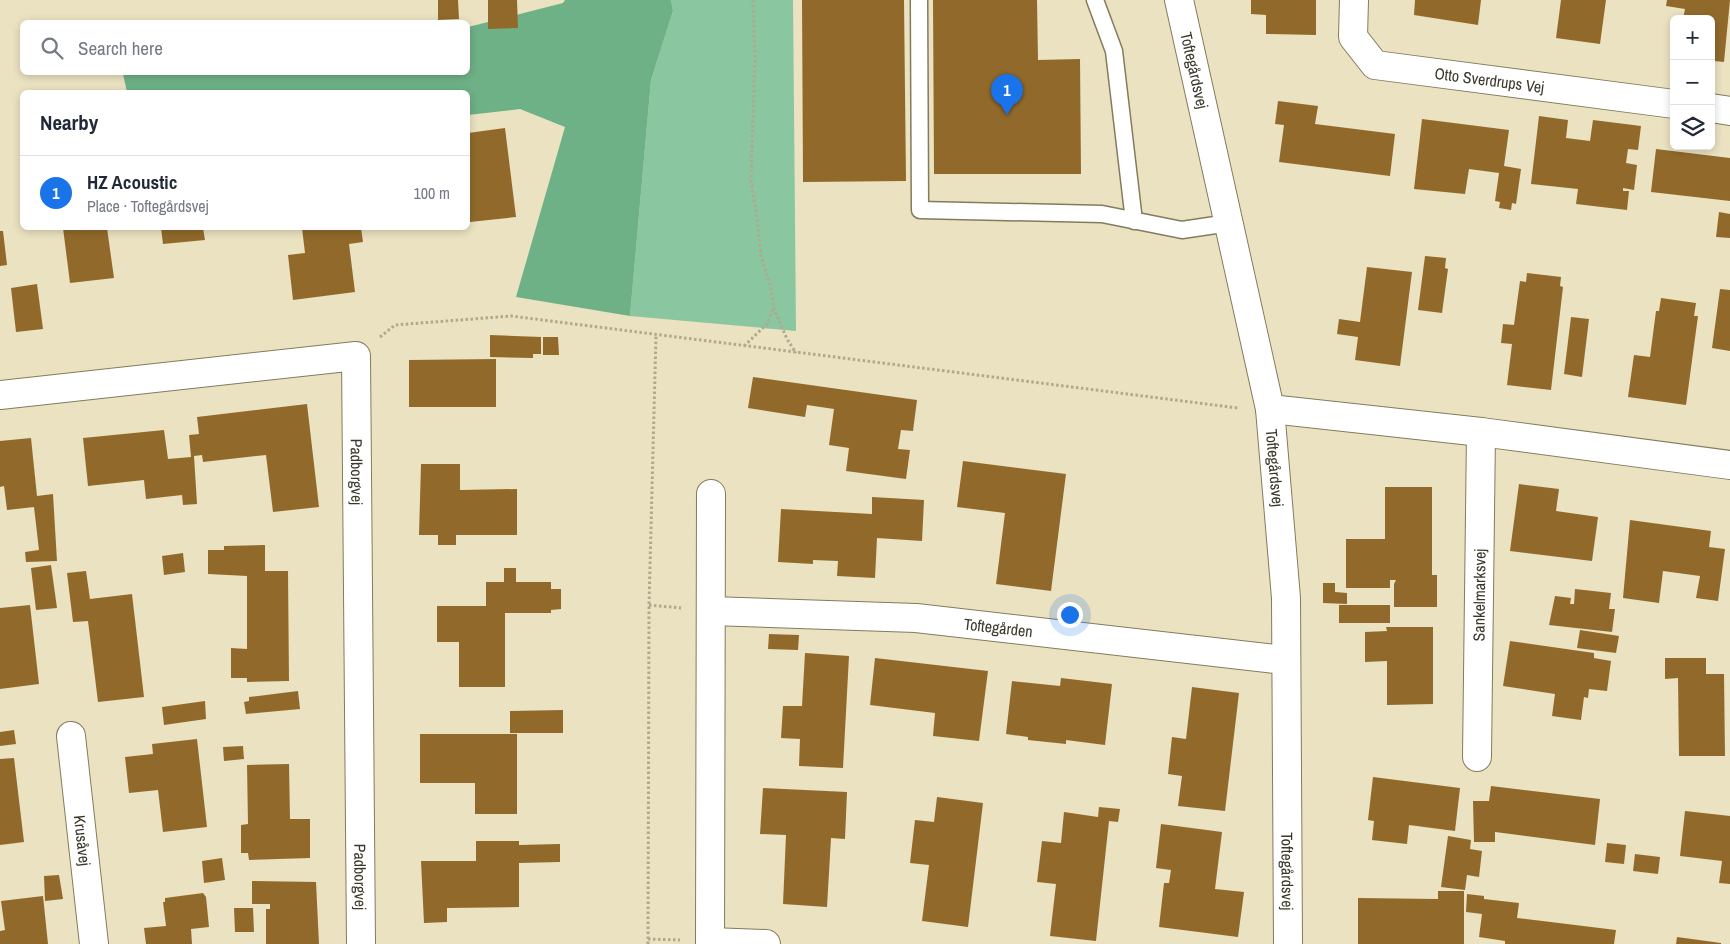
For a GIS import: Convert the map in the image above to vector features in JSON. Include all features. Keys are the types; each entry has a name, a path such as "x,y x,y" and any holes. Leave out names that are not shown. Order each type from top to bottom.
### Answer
{"street":[{"name":"Toftegårdsvej","path":"1179,0 1270,409 1286,598 1284,660 1288,944"},
{"name":"Otto Sverdrups Vej","path":"1354,0 1353,37 1375,65 1670,103"},
{"path":"1715,109 1730,111"},
{"path":"0,395 356,356"},
{"name":"Padborgvej","path":"356,356 361,944"},
{"path":"1270,409 1481,432 1730,465"},
{"name":"Sankelmarksvej","path":"1477,757 1481,432"},
{"path":"711,494 710,943 766,944"},
{"name":"Toftegården","path":"711,611 916,618 1284,660"},
{"name":"Krusåvej","path":"71,736 94,944"}],"lane":[{"path":"919,0 920,210 1102,214 1182,230 1229,223"},
{"path":"1095,0 1114,51 1134,220"}],"path":[{"path":"753,0 755,55 751,181 761,255 770,285 774,309 796,353"},
{"path":"744,346 767,324 774,309"},
{"path":"356,356 395,325 511,316 1227,408 1270,409"},
{"path":"648,944 649,605 656,335"}],"green space":[{"path":"565,0 671,0 673,11 651,80 630,316 516,297 565,127 520,109 470,115 470,90 127,90 123,75 470,75 470,26 563,3"},
{"path":"671,0 793,0 796,331 630,316 651,80 673,11"}],"building":[{"path":"438,0 458,0 459,19 438,20"},
{"path":"488,0 517,0 518,28 488,29"},
{"path":"802,0 904,0 906,181 803,182"},
{"path":"933,0 1037,0 1038,60 1080,59 1081,174 934,174"},
{"path":"1251,0 1316,0 1316,35 1266,34 1266,15 1251,14"},
{"path":"1415,0 1481,0 1478,25 1414,15"},
{"path":"1561,0 1606,0 1600,44 1556,38"},
{"path":"1667,0 1730,0 1724,62 1715,61 1715,15 1684,15 1685,9 1666,6"},
{"path":"1278,101 1318,106 1315,124 1395,134 1390,176 1279,162 1284,125 1275,124"},
{"path":"1539,116 1568,120 1566,138 1590,141 1593,120 1641,126 1638,150 1628,149 1626,163 1637,165 1634,190 1623,188 1623,191 1629,191 1627,210 1576,204 1578,189 1531,184"},
{"path":"1422,119 1509,130 1504,166 1521,169 1516,204 1512,203 1511,210 1499,208 1500,202 1495,201 1499,173 1469,169 1465,194 1414,189"},
{"path":"505,128 516,217 470,222 470,133"},
{"path":"1656,149 1730,158 1730,201 1651,192"},
{"path":"1719,212 1730,214 1730,238 1716,237"},
{"path":"63,230 107,230 114,278 70,283"},
{"path":"161,230 203,230 205,240 163,244"},
{"path":"302,230 361,230 363,242 349,244 355,292 293,300 288,255 305,253"},
{"path":"0,231 3,231 7,265 0,266"},
{"path":"1425,256 1446,258 1445,268 1448,269 1442,313 1418,310"},
{"path":"1367,267 1412,272 1400,366 1355,360 1358,337 1337,334 1339,319 1360,322"},
{"path":"1527,273 1561,277 1560,286 1563,287 1551,390 1507,385 1512,344 1501,343 1503,324 1514,325 1520,281 1526,282"},
{"path":"37,284 43,329 16,332 11,288"},
{"path":"1720,289 1730,290 1730,351 1712,348"},
{"path":"1661,298 1696,303 1694,316 1698,316 1686,405 1628,397 1634,355 1650,357 1656,311 1659,311"},
{"path":"1571,317 1589,319 1582,377 1564,374"},
{"path":"490,335 541,337 541,354 533,354 533,358 490,357"},
{"path":"543,337 558,337 559,355 543,355"},
{"path":"496,359 496,407 409,407 409,360"},
{"path":"753,377 917,400 913,431 901,430 898,449 910,450 906,479 846,471 849,448 829,445 834,409 807,405 805,417 748,408"},
{"path":"307,404 319,507 273,512 266,455 203,462 202,455 194,456 197,504 183,505 182,495 146,499 144,480 88,486 83,438 164,430 168,459 191,457 189,435 199,434 197,417"},
{"path":"31,438 37,496 53,494 57,561 26,562 25,552 39,550 34,507 7,510 4,486 0,487 0,441"},
{"path":"963,461 1066,474 1051,591 996,584 1005,513 957,507"},
{"path":"421,464 460,464 460,490 517,489 517,535 456,535 456,545 438,545 438,535 419,535"},
{"path":"1519,484 1559,489 1556,511 1598,517 1592,561 1510,551"},
{"path":"1385,487 1432,487 1432,575 1437,575 1437,607 1394,607 1394,584 1396,580 1390,580 1390,588 1346,588 1346,539 1385,539"},
{"path":"872,497 924,500 922,541 877,538 875,578 837,576 838,561 813,560 813,564 778,562 781,509 872,514"},
{"path":"1630,520 1711,531 1709,547 1725,549 1718,601 1696,598 1700,576 1663,571 1659,603 1623,598"},
{"path":"265,545 265,571 288,571 289,681 247,682 247,678 231,678 231,648 247,649 247,576 208,574 208,550 224,550 224,546"},
{"path":"183,553 185,572 164,575 162,556"},
{"path":"51,565 57,608 36,610 31,568"},
{"path":"504,568 516,568 516,582 551,582 551,589 561,589 561,609 551,610 551,613 505,613 505,687 459,687 459,642 437,642 437,606 486,606 486,582 504,582"},
{"path":"86,571 90,599 132,594 144,697 98,702 88,621 73,622 67,573"},
{"path":"1323,583 1335,583 1335,592 1347,593 1347,604 1323,603"},
{"path":"1575,589 1611,593 1609,609 1615,609 1612,632 1549,625 1555,596 1571,598 1570,604 1574,604"},
{"path":"30,605 39,684 0,689 0,608"},
{"path":"1339,605 1390,605 1390,623 1339,623"},
{"path":"1386,627 1433,627 1433,704 1387,705 1387,661 1365,662 1365,632 1387,631"},
{"path":"1580,630 1619,636 1616,653 1577,648"},
{"path":"769,634 799,635 798,650 768,649"},
{"path":"1510,641 1594,653 1594,658 1611,661 1607,691 1589,689 1588,698 1584,697 1581,720 1552,716 1555,694 1503,686"},
{"path":"805,653 849,656 843,768 799,766 800,739 781,738 783,706 802,706"},
{"path":"875,658 988,671 979,741 933,736 935,713 870,705"},
{"path":"1665,658 1706,658 1706,674 1724,674 1725,756 1679,756 1678,678 1665,679"},
{"path":"1061,678 1112,684 1105,745 1066,740 1066,744 1028,740 1028,737 1006,734 1012,681 1060,686"},
{"path":"1192,687 1239,693 1225,811 1178,806 1182,776 1168,774 1172,737 1186,739"},
{"path":"298,691 300,709 246,714 244,702 249,701 249,697"},
{"path":"205,701 206,719 164,725 162,707"},
{"path":"563,710 563,733 510,733 510,711"},
{"path":"14,730 16,744 0,746 0,732"},
{"path":"420,734 517,734 517,814 475,814 475,783 420,783"},
{"path":"197,739 207,827 163,832 158,790 129,793 125,757 153,754 152,744"},
{"path":"243,746 244,759 224,761 223,747"},
{"path":"14,758 24,842 0,845 0,759"},
{"path":"289,764 290,819 310,819 310,858 249,860 248,853 241,853 241,825 248,824 247,765"},
{"path":"1373,777 1460,788 1455,831 1409,825 1407,844 1372,840 1374,821 1368,820"},
{"path":"1491,786 1600,799 1595,845 1495,832 1495,842 1474,842 1473,801 1489,801"},
{"path":"763,788 847,792 845,839 831,838 827,907 783,904 786,835 760,834"},
{"path":"937,797 983,803 968,927 922,921 929,865 910,863 915,820 934,822"},
{"path":"1099,807 1120,809 1118,822 1109,821 1096,941 1050,936 1056,884 1037,882 1042,841 1061,843 1064,812 1098,817"},
{"path":"1685,811 1730,816 1730,884 1719,883 1722,861 1680,856"},
{"path":"1161,824 1222,832 1215,889 1244,892 1238,937 1159,927 1164,883 1169,883 1171,870 1156,868"},
{"path":"1448,836 1471,840 1470,849 1482,851 1479,877 1467,875 1465,890 1441,887"},
{"path":"476,841 519,841 519,845 560,844 560,862 519,863 519,907 447,908 447,922 424,923 421,861 476,861"},
{"path":"1607,843 1626,845 1624,864 1605,862"},
{"path":"1635,854 1660,857 1658,874 1633,871"},
{"path":"222,858 225,880 204,883 202,861"},
{"path":"59,875 63,899 45,901 44,876"},
{"path":"252,881 316,882 319,944 266,944 266,909 270,909 270,904 252,904"},
{"path":"1438,891 1464,891 1464,944 1358,944 1358,898 1438,899"},
{"path":"203,893 206,897 209,927 191,929 192,944 146,944 144,928 166,926 163,902 165,902 165,898"},
{"path":"1467,894 1484,896 1484,899 1519,903 1517,918 1616,930 1614,944 1505,944 1505,941 1479,937 1482,914 1466,912"},
{"path":"43,896 48,944 0,944 0,931 5,930 1,901"},
{"path":"234,908 253,908 254,932 235,932"},
{"path":"1677,937 1721,943 1721,944 1676,944"}],"place":[{"name":"HZ Acoustic","path":"1007,115"}]}
